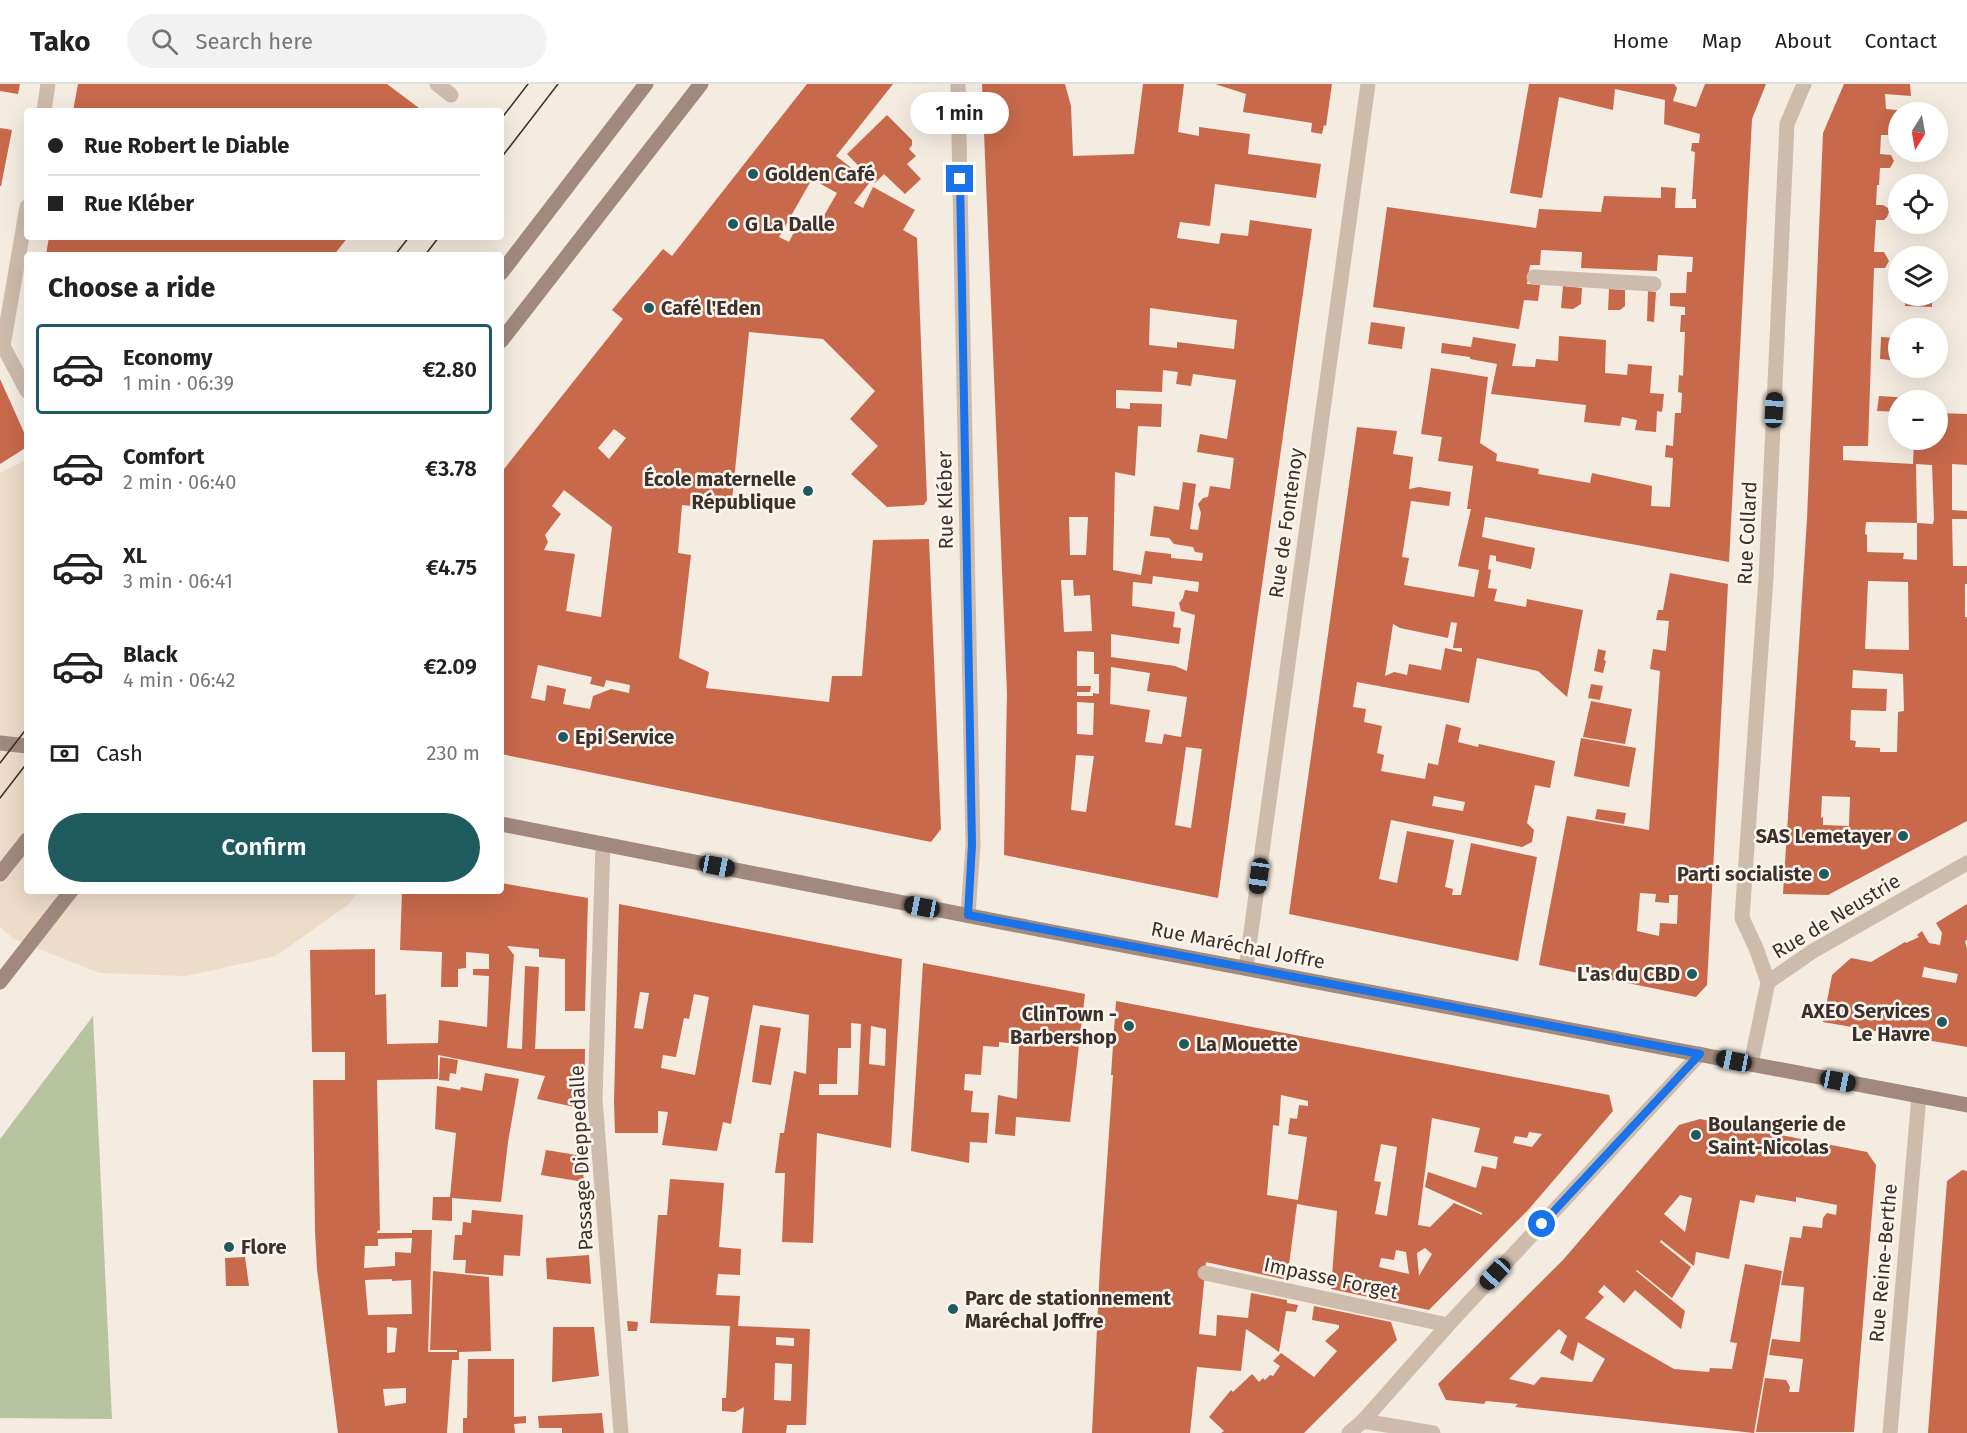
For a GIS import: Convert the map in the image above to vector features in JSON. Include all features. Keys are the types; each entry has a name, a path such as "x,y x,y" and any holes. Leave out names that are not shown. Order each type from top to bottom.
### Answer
{"main road":[{"path":"504,269 646,84"},
{"path":"504,337 701,84"},
{"path":"0,743 24,746"},
{"name":"Rue Maréchal Joffre","path":"504,825 1967,1105"},
{"path":"0,874 24,844"},
{"path":"0,982 69,894"}],"street":[{"path":"44,108 48,84"},
{"path":"437,84 451,95"},
{"name":"Rue Kléber","path":"958,84 972,845 968,915"},
{"name":"Rue de Fontenoy","path":"1246,968 1368,84"},
{"name":"Rue Collard","path":"1768,982 1742,918 1766,578 1787,124 1804,84"},
{"path":"24,224 3,346 24,385"},
{"path":"1534,277 1654,284"},
{"name":"Passage Dieppedalle","path":"603,844 595,1099 621,1433"},
{"name":"Rue de Neustrie","path":"1751,1064 1768,982 1813,951 1967,863"},
{"path":"1349,1433 1363,1421 1448,1325 1700,1054"},
{"name":"Rue Reine-Berthe","path":"1890,1433 1919,1096"},
{"name":"Impasse Forget","path":"1205,1273 1448,1325"},
{"path":"1363,1421 1433,1433"}],"green space":[{"path":"93,1016 112,1419 0,1418 0,1139"}],"shaded area":[{"path":"24,461 24,894 357,894 349,904 276,956 186,976 100,973 14,939 0,927 0,473"}],"building":[{"path":"0,84 20,84 18,94 0,91"},
{"path":"78,84 387,84 419,108 74,108"},
{"path":"807,84 893,84 836,156 870,182 854,203 863,208 873,187 915,210 903,230 917,238 927,500 924,505 887,507 851,474 878,446 850,419 875,391 823,339 749,332 731,510 682,505 678,553 691,555 679,658 709,672 706,688 829,702 832,676 862,676 873,540 929,539 941,829 931,842 504,755 504,469 623,319 612,310 663,249 672,256","holes":["812,179 837,193 814,233 798,224 789,242 779,237","614,429 626,438 609,459 598,448","564,490 612,527 601,617 566,611 575,554 544,550 548,542 545,535 561,514 552,506","538,665 592,677 590,684 604,687 606,680 630,685 629,693 611,689 593,696 590,709 563,704 566,689 547,685 545,701 531,698"]},
{"path":"982,84 1065,84 1071,106 1073,156 1134,154 1143,84 1184,84 1178,132 1199,136 1199,127 1250,134 1248,154 1321,164 1316,198 1215,184 1210,226 1180,222 1177,238 1219,244 1221,233 1248,236 1250,220 1312,229 1218,898 1004,855 1007,693","holes":["1150,308 1237,320 1234,349 1177,342 1177,348 1149,345","1163,370 1178,372 1176,384 1191,386 1193,374 1236,380 1227,439 1200,434 1197,452 1234,458 1230,489 1210,486 1208,497 1203,498 1198,504 1201,513 1198,530 1190,529 1196,484 1183,482 1179,510 1154,506 1150,536 1169,538 1174,544 1193,547 1195,552 1203,553 1202,561 1171,558 1171,554 1145,551 1141,575 1113,570 1115,472 1135,476 1138,426 1161,427 1162,404 1130,403 1130,409 1116,408 1116,390 1162,392","1069,517 1088,517 1086,555 1070,555","1153,576 1199,582 1198,592 1185,590 1179,603 1181,611 1195,615 1187,671 1175,666 1111,657 1111,634 1179,644 1181,628 1173,627 1175,612 1132,606 1133,582 1152,584","1061,580 1073,580 1074,596 1090,595 1092,631 1064,632","1077,651 1094,652 1094,674 1099,674 1099,694 1077,696 1077,692 1090,692 1091,686 1077,686","1111,667 1150,673 1147,691 1187,697 1181,737 1164,734 1162,744 1145,742 1150,710 1110,704","1077,702 1094,703 1093,735 1077,734","1186,747 1202,749 1191,828 1175,825","1076,755 1094,756 1086,812 1071,810"]},
{"path":"1215,84 1332,84 1326,126 1324,125 1322,134 1311,132 1312,123 1243,112 1246,94"},
{"path":"1529,84 1674,84 1677,88 1673,101 1696,107 1705,84 1766,84 1752,119 1729,562 1485,517 1482,537 1535,548 1531,569 1496,561 1496,556 1490,555 1488,569 1491,570 1488,588 1497,589 1494,601 1526,607 1527,599 1583,610 1567,697 1538,671 1477,658 1469,703 1357,682 1353,707 1366,709 1364,722 1382,726 1377,753 1384,755 1381,771 1425,779 1428,763 1438,765 1446,724 1461,728 1458,742 1478,747 1479,744 1555,761 1550,788 1535,785 1527,823 1534,830 1532,842 1522,847 1391,820 1379,879 1397,883 1407,831 1454,840 1445,887 1453,889 1452,895 1461,895 1471,843 1537,857 1518,961 1289,914 1357,427 1397,431 1393,454 1413,457 1409,489 1419,487 1451,492 1449,506 1411,501 1402,557 1409,558 1404,585 1474,597 1479,570 1458,566 1471,509 1467,509 1473,466 1438,461 1442,437 1421,434 1431,368 1488,377 1480,443 1497,454 1496,461 1539,469 1538,474 1590,483 1592,473 1652,486 1651,506 1670,507 1673,458 1665,457 1666,445 1673,446 1675,413 1681,413 1682,393 1678,392 1679,375 1683,376 1685,332 1680,332 1681,315 1685,315 1685,307 1670,306 1670,293 1686,293 1687,272 1692,272 1693,257 1658,255 1657,271 1581,268 1582,252 1541,250 1540,265 1530,265 1527,284 1540,285 1538,301 1524,300 1519,329 1373,307 1387,207 1536,228 1539,209 1601,212 1604,196 1661,198 1661,187 1676,188 1675,208 1696,208 1696,199 1692,199 1695,152 1691,151 1692,143 1699,143 1700,134 1664,124 1665,100 1615,89 1613,110 1559,97 1542,198 1510,193","holes":["1451,622 1457,623 1453,648 1462,648 1462,652 1445,648 1441,670 1409,664 1407,675 1394,672 1385,676 1393,624 1400,628 1448,638","1434,796 1465,802 1463,811 1432,806"]},
{"path":"1844,84 1910,84 1911,96 1885,94 1886,109 1888,109 1888,135 1881,135 1880,154 1888,155 1888,162 1893,162 1890,168 1880,168 1879,185 1877,185 1876,205 1888,208 1888,214 1884,220 1876,220 1874,252 1884,252 1888,263 1885,268 1874,268 1868,446 1843,446 1843,460 1913,464 1914,450 1948,450 1948,413 1967,414 1967,465 1952,464 1952,510 1967,511 1967,519 1952,519 1953,566 1967,566 1965,617 1967,617 1967,821 1828,895 1783,894 1807,519 1823,133","holes":["1916,464 1932,465 1933,524 1917,523","1866,522 1917,523 1917,560 1903,559 1904,553 1867,552","1868,581 1908,582 1909,650 1865,649","1853,670 1903,674 1904,711 1898,712 1897,752 1880,752 1880,748 1855,747 1856,741 1850,740 1851,710 1886,711 1887,689 1852,688","1822,796 1850,797 1849,826 1823,825 1823,817 1821,818"]},
{"path":"887,115 912,140 909,149 916,156 907,164 921,179 905,194 884,174 875,183 847,154"},
{"path":"0,128 12,130 1,186 0,186"},
{"path":"48,240 346,240 336,252 46,252"},
{"path":"1563,286 1582,288 1581,304 1573,309 1561,308"},
{"path":"1609,289 1625,290 1625,306 1620,310 1608,310"},
{"path":"1648,291 1656,292 1654,322 1647,321"},
{"path":"1371,322 1405,327 1402,349 1368,344"},
{"path":"1559,336 1606,340 1605,373 1627,375 1628,364 1652,366 1650,393 1664,394 1662,412 1657,411 1656,432 1635,430 1637,420 1622,417 1620,426 1584,422 1586,405 1491,394 1497,364 1441,353 1442,343 1471,347 1473,337 1516,344 1512,366 1535,367 1536,359 1558,361"},
{"path":"1881,337 1888,337 1888,360 1880,359"},
{"path":"0,379 24,432 24,449 0,464"},
{"path":"1879,396 1888,397 1888,412 1877,411"},
{"path":"1670,573 1728,584 1707,985 1696,997 1539,965 1567,816 1649,830 1660,671 1650,669 1653,649 1666,651 1669,621 1656,620 1658,610 1663,610","holes":["1640,893 1656,894 1655,902 1669,903 1669,895 1678,895 1677,924 1660,923 1659,936 1637,931"]},
{"path":"1598,649 1606,651 1603,673 1594,671"},
{"path":"1591,684 1603,686 1600,700 1588,698"},
{"path":"1591,701 1632,709 1625,744 1583,737"},
{"path":"1581,738 1636,748 1629,787 1574,776"},
{"path":"1597,809 1626,813 1624,824 1595,819"},
{"path":"504,884 588,898 585,1011 565,1011 565,959 539,957 539,949 507,946 514,955 507,1048 522,1049 525,966 539,967 535,1049 585,1049 584,1109 537,1099 545,1076 438,1055 438,1079 377,1080 380,1231 378,1230 377,1233 412,1233 412,1230 432,1230 428,1352 457,1352 457,1350 430,1350 433,1271 489,1277 491,1351 459,1352 459,1360 452,1360 447,1433 338,1433 317,1269 313,1080 345,1080 345,1052 312,1052 310,950 375,949 375,995 386,994 387,1044 438,1043 439,1020 487,1027 489,976 473,975 473,969 489,969 489,954 466,952 466,968 458,969 458,987 441,987 442,952 400,950 402,894 504,894","holes":["412,1238 411,1253 395,1252 395,1266 364,1268 365,1246 378,1246 378,1239","392,1279 392,1281 411,1280 412,1314 368,1315 365,1280","387,1327 397,1328 395,1352 387,1353","406,1388 406,1403 385,1406 383,1389"]},
{"path":"619,904 902,959 891,1148 817,1133 813,1243 782,1242 785,1173 775,1173 780,1133 784,1133 794,1071 806,1074 809,1015 753,1005 731,1124 723,1122 717,1151 662,1145 668,1112 658,1111 658,1133 615,1133","holes":["640,992 649,993 643,1029 634,1028","694,994 709,997 695,1075 661,1068 663,1055 676,1057 684,1018 689,1019","851,1023 861,1024 858,1095 819,1095 819,1084 837,1084 838,1048 851,1048","871,1026 886,1029 885,1066 869,1064"]},
{"path":"1967,904 1967,940 1965,941 1967,949 1967,1047 1823,1022 1832,975 1851,958 1871,962 1905,942 1919,937 1917,935 1922,931 1929,943 1940,945 1942,933 1936,923","holes":["1924,967 1958,974 1956,983 1922,977"]},
{"path":"923,963 1085,994 1070,1122 1016,1117 1015,1136 995,1134 998,1095 1017,1099 1019,1044 999,1042 999,1047 983,1046 981,1075 965,1074 964,1090 973,1091 971,1112 989,1113 987,1143 970,1142 969,1163 911,1151"},
{"path":"1116,1001 1609,1095 1613,1111 1529,1209 1429,1310 1331,1289 1337,1211 1297,1204 1287,1280 1206,1262 1199,1334 1216,1336 1217,1315 1248,1318 1251,1293 1287,1300 1287,1303 1298,1305 1296,1312 1286,1311 1279,1352 1246,1329 1241,1371 1197,1367 1190,1433 1092,1433 1100,1265 1113,1075 1111,1075","holes":["1281,1095 1308,1101 1308,1106 1299,1105 1297,1119 1290,1118 1288,1134 1307,1137 1298,1200 1267,1195 1273,1125 1279,1126","1432,1118 1480,1128 1474,1152 1498,1157 1496,1169 1482,1166 1476,1188 1428,1172 1425,1187 1482,1215 1454,1203 1430,1227 1418,1225","1529,1132 1542,1134 1532,1147 1513,1143 1515,1136 1527,1138","1381,1144 1397,1147 1387,1216 1375,1214 1381,1182 1374,1181","1425,1248 1432,1254 1419,1276 1417,1253","1396,1250 1406,1252 1409,1274 1379,1267 1381,1258 1394,1260"]},
{"path":"760,1025 781,1028 771,1085 752,1082"},
{"path":"440,1057 458,1060 456,1074 450,1073 449,1081 439,1080"},
{"path":"485,1073 519,1079 501,1202 452,1198 452,1221 432,1220 433,1197 450,1197 456,1133 435,1129 437,1086 482,1091"},
{"path":"1700,1119 1867,1152 1876,1165 1854,1432 1756,1432 1765,1378 1786,1380 1790,1387 1789,1392 1799,1392 1803,1359 1769,1355 1772,1339 1800,1342 1804,1287 1781,1285 1790,1237 1801,1238 1803,1226 1822,1228 1823,1218 1827,1213 1836,1215 1837,1205 1796,1197 1796,1202 1756,1195 1754,1203 1740,1200 1729,1259 1696,1252 1694,1266 1661,1240 1660,1242 1691,1267 1672,1298 1636,1271 1685,1311 1681,1329 1635,1290 1624,1303 1604,1285 1598,1292 1604,1297 1585,1318 1674,1369 1709,1372 1710,1368 1732,1369 1737,1343 1730,1342 1745,1264 1782,1271 1754,1433 1515,1407 1518,1404 1486,1401 1484,1404 1446,1400 1438,1384 1563,1260 1679,1125","holes":["1680,1195 1692,1198 1685,1232 1664,1214","1559,1329 1567,1336 1560,1353 1573,1361 1578,1342 1605,1359 1592,1382 1541,1377 1534,1385 1509,1379"]},
{"path":"546,1150 582,1156 584,1182 541,1175"},
{"path":"1962,1170 1967,1171 1967,1433 1928,1433 1947,1181"},
{"path":"670,1179 724,1183 719,1247 741,1249 740,1275 718,1274 716,1295 740,1296 738,1326 810,1329 806,1425 787,1425 786,1433 742,1433 744,1407 735,1412 722,1411 722,1398 726,1398 730,1326 650,1323 658,1215 667,1215","holes":["776,1337 794,1338 794,1346 776,1345","775,1363 792,1364 791,1401 774,1400"]},
{"path":"472,1210 523,1215 520,1256 504,1255 503,1276 465,1273 466,1260 453,1260 455,1235 462,1235 463,1222 471,1223"},
{"path":"589,1255 591,1284 547,1279 546,1258"},
{"path":"245,1257 249,1286 226,1286 225,1258"},
{"path":"1314,1306 1391,1322 1397,1340 1304,1433 1221,1433 1224,1431 1209,1417 1231,1390 1233,1392 1252,1374 1259,1382 1270,1375 1273,1376 1280,1366 1273,1361 1281,1353 1314,1377 1337,1351 1325,1341 1339,1328 1339,1325 1312,1320"},
{"path":"627,1321 638,1322 637,1331 628,1331"},
{"path":"553,1327 594,1327 599,1376 552,1382"},
{"path":"468,1359 514,1359 514,1417 526,1416 526,1423 514,1424 515,1433 463,1433 463,1418 467,1418"},
{"path":"602,1413 604,1433 562,1433 562,1428 539,1428 538,1416"}],"tram line":[{"path":"504,115 528,84"},
{"path":"504,154 558,84"},
{"path":"397,252 407,240"},
{"path":"427,252 437,240"},
{"path":"0,763 24,732"},
{"path":"0,798 24,767"}],"place":[{"name":"Golden Café","path":"753,174"},
{"name":"G La Dalle","path":"733,224"},
{"name":"Café l'Eden","path":"649,308"},
{"name":"École maternelle République","path":"808,491"},
{"name":"Epi Service","path":"563,737"},
{"name":"SAS Lemetayer","path":"1903,836"},
{"name":"Parti socialiste","path":"1824,874"},
{"name":"L'as du CBD","path":"1692,974"},
{"name":"AXEO Services Le Havre","path":"1942,1022"},
{"name":"ClinTown - Barbershop","path":"1129,1026"},
{"name":"La Mouette","path":"1184,1044"},
{"name":"Boulangerie de Saint-Nicolas","path":"1696,1135"},
{"name":"Flore","path":"229,1247"},
{"name":"Parc de stationnement Maréchal Joffre","path":"953,1309"}],"route":[{"path":"960,179 972,845 968,915 1700,1054 1542,1224"}]}
